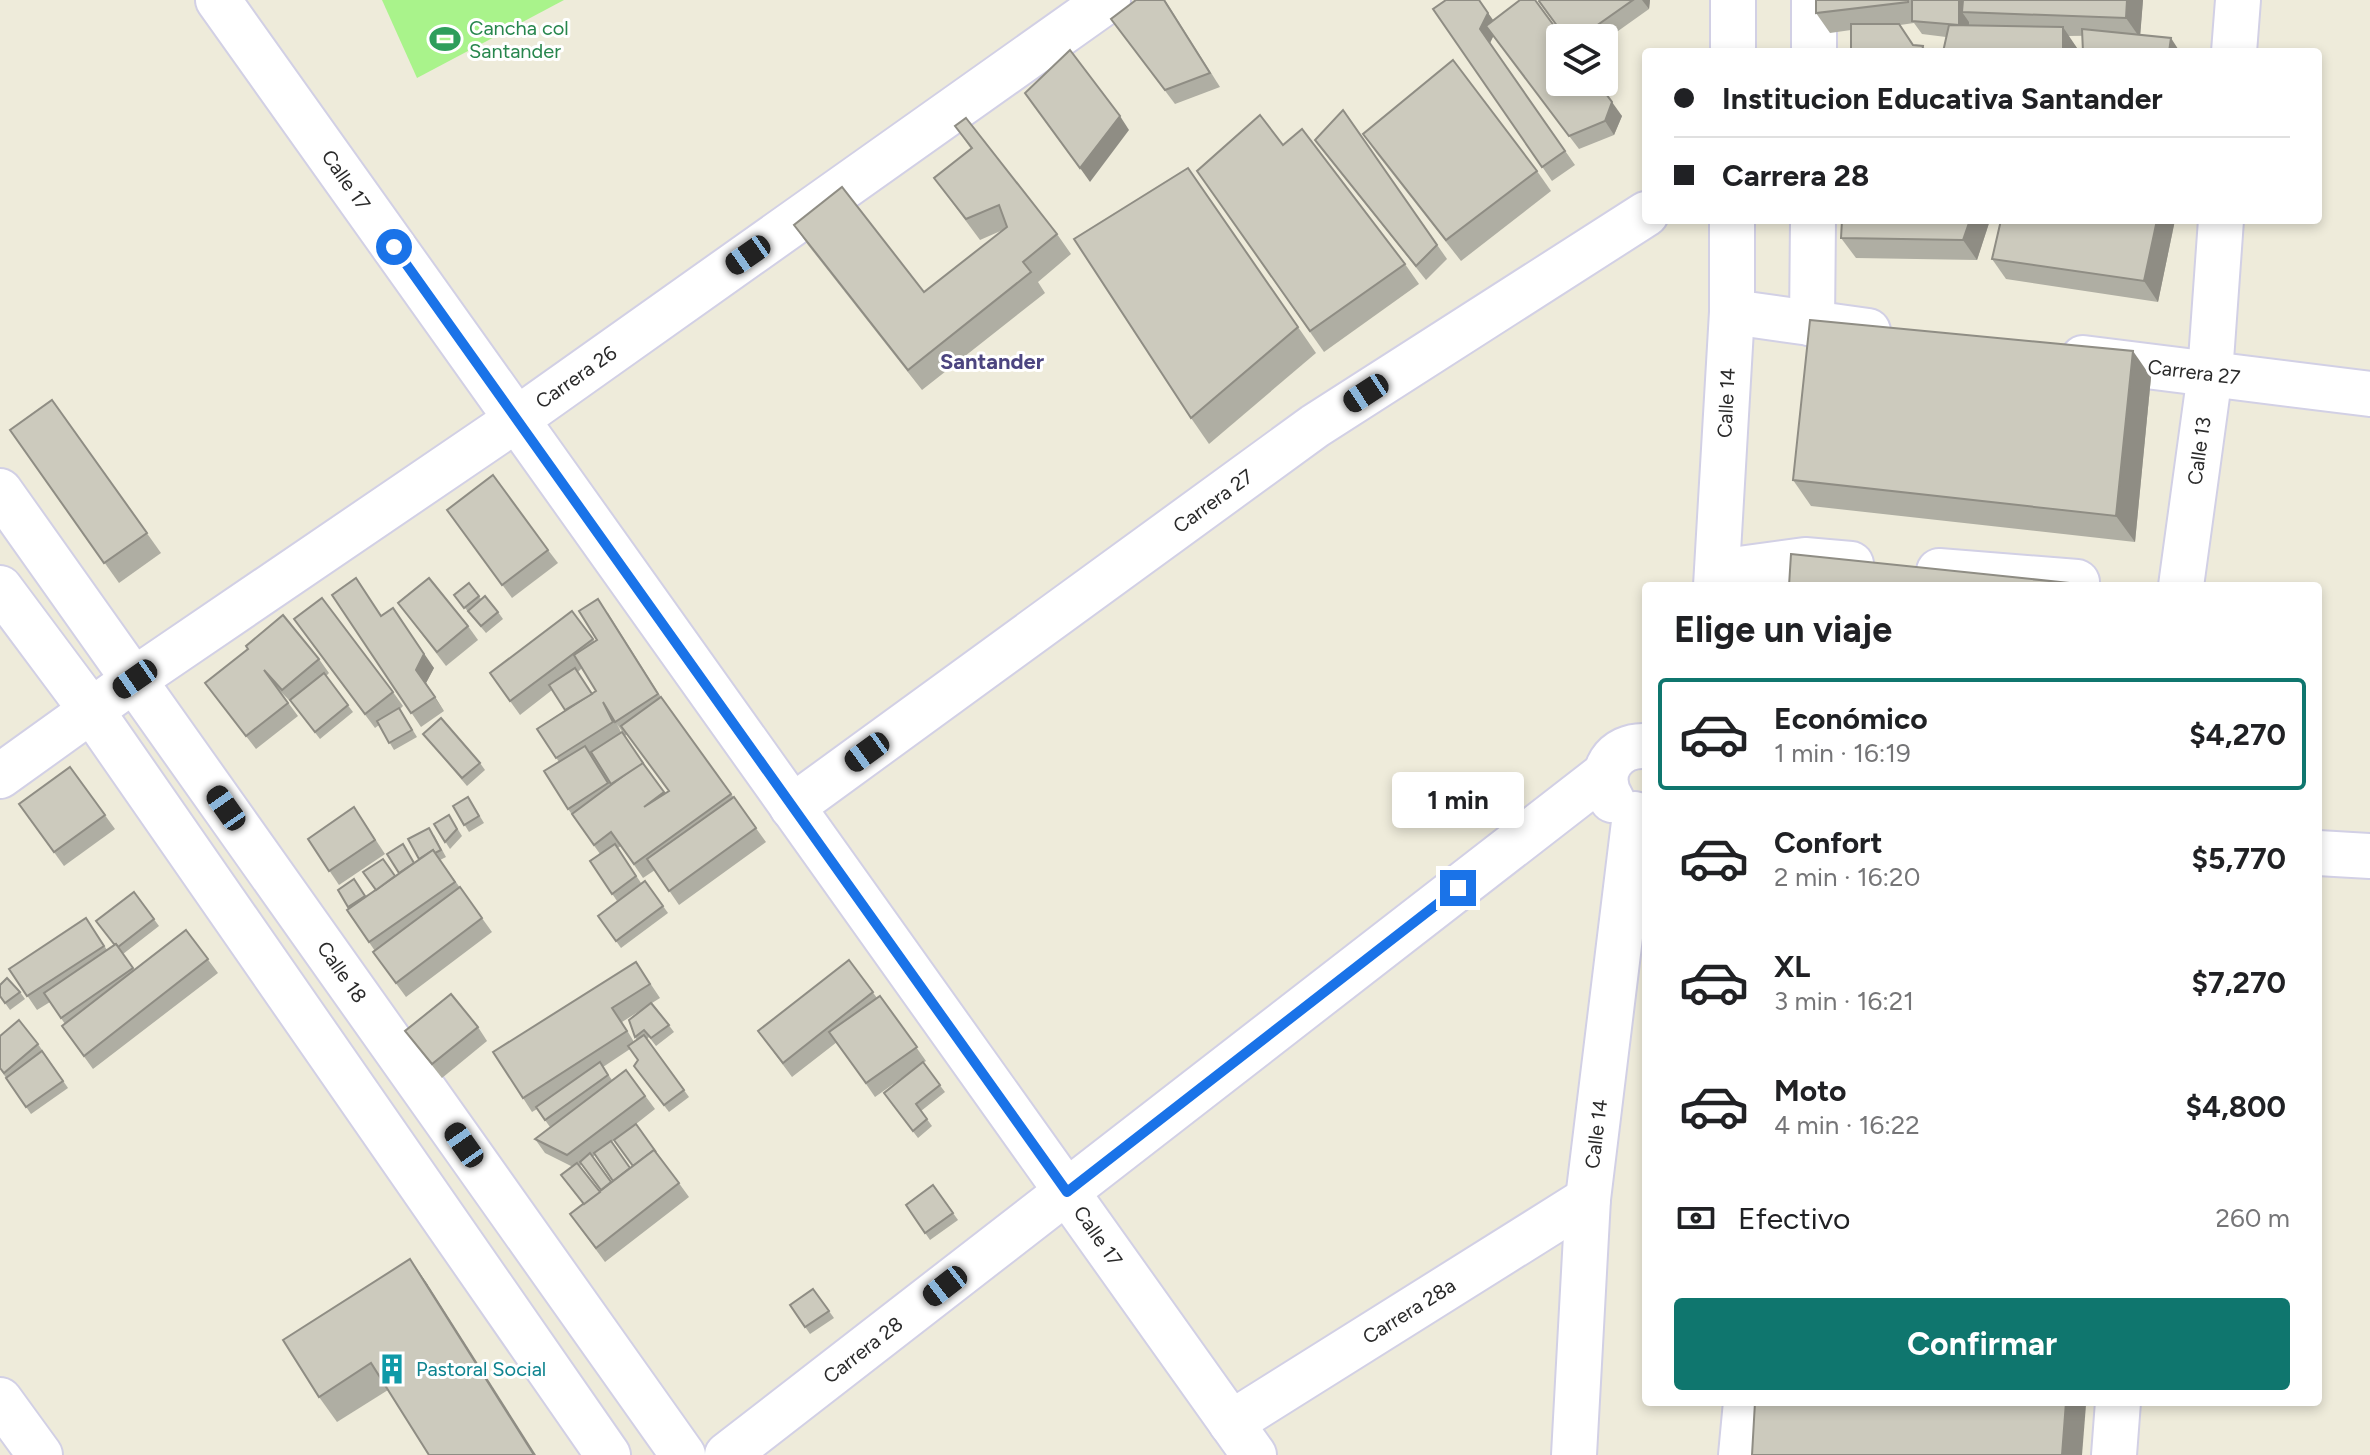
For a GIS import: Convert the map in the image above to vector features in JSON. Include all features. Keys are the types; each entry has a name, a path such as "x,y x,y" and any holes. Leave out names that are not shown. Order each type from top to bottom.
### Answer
{"street":[{"name":"Calle 17","path":"218,0 1242,1439"},
{"name":"Carrera 26","path":"0,776 135,679 517,419 1108,0"},
{"path":"1733,0 1733,48"},
{"path":"1814,0 1814,48"},
{"path":"2234,48 2238,0"},
{"name":"Carrera 27","path":"792,807 1315,426 1642,217"},
{"name":"Calle 14","path":"1716,579 1732,312 1732,224"},
{"path":"1812,324 1813,224"},
{"name":"Calle 13","path":"2182,582 2210,374 2221,224"},
{"path":"1732,312 1904,335"},
{"name":"Carrera 27","path":"2041,353 2370,394"},
{"name":"Calle 18","path":"0,491 683,1455"},
{"path":"1716,579 1805,560 2077,582"},
{"path":"0,588 91,710 608,1455"},
{"name":"Carrera 28","path":"727,1455 1605,774 1616,753 1642,742"},
{"path":"1605,774 1605,786 1615,805 1641,814"},
{"name":"Calle 14","path":"1574,1455 1588,1199 1641,814"},
{"path":"2322,853 2370,856"},
{"name":"Carrera 28a","path":"1242,1439 1588,1199"},
{"path":"0,1400 40,1455"},
{"path":"1741,1455 1746,1406"},
{"path":"2114,1455 2118,1406"}],"green space":[{"name":"Cancha col Santander","path":"382,0 564,0 417,78"}],"building":[{"path":"1136,0 1164,0 1210,73 1165,90 1111,19"},
{"path":"1446,0 1479,0 1488,13 1480,29 1565,151 1542,167 1433,9"},
{"path":"1520,0 1535,0 1553,24 1546,24 1546,96 1608,96 1612,102 1605,121 1569,136 1486,26"},
{"path":"1633,0 1599,24 1556,24 1539,1"},
{"path":"1816,0 1908,0 1908,2 1816,13"},
{"path":"1912,0 1959,0 1959,25 1912,21"},
{"path":"1963,0 2127,0 2126,18 1962,12"},
{"path":"1851,24 1899,24 1913,45 1923,46 1923,48 1851,48"},
{"path":"1949,25 2063,27 2063,48 1944,48"},
{"path":"2082,29 2171,38 2170,48 2083,48"},
{"path":"1070,50 1120,116 1080,168 1025,93"},
{"path":"1453,60 1537,171 1446,240 1363,134"},
{"path":"1343,110 1437,245 1416,266 1315,140"},
{"path":"1260,115 1283,145 1302,129 1405,264 1310,331 1197,171"},
{"path":"966,118 1057,234 1023,262 1031,272 908,370 794,225 842,187 924,292 1007,227 999,205 966,219 934,178 972,148 955,126"},
{"path":"1188,168 1298,327 1191,418 1074,239"},
{"path":"1842,224 1969,224 1963,240 1841,238"},
{"path":"2000,224 2156,224 2144,281 1992,259"},
{"path":"1810,320 2133,351 2116,516 1793,480"},
{"path":"52,400 147,533 104,563 10,430"},
{"path":"493,475 548,550 502,585 447,510"},
{"path":"1791,554 2060,582 1789,582"},
{"path":"356,578 381,616 393,608 424,654 416,670 435,697 411,713 332,595"},
{"path":"429,578 468,626 437,652 398,603"},
{"path":"469,583 479,596 464,608 454,595"},
{"path":"485,596 498,612 481,626 468,611"},
{"path":"322,598 393,692 365,714 294,619"},
{"path":"598,599 658,694 615,722 603,702 613,722 556,758 537,729 596,691 574,655 597,640 579,611"},
{"path":"572,611 593,639 510,701 490,673"},
{"path":"283,615 319,659 282,690 264,670 288,703 246,736 205,683 248,649 246,646"},
{"path":"575,668 592,694 565,710 549,685"},
{"path":"324,673 348,705 315,732 290,700"},
{"path":"661,697 731,794 634,864 611,832 594,845 572,814 642,762 664,792 644,807 669,791 621,726"},
{"path":"399,708 412,730 389,743 377,721"},
{"path":"441,718 480,763 462,778 423,734"},
{"path":"622,732 643,763 611,784 591,752"},
{"path":"585,746 608,783 568,809 544,771"},
{"path":"70,767 105,815 54,852 19,804"},
{"path":"468,797 479,816 464,825 453,806"},
{"path":"734,797 756,828 669,891 647,859"},
{"path":"354,807 375,840 329,871 308,839"},
{"path":"449,815 457,829 445,842 434,824"},
{"path":"429,828 441,850 435,853 433,850 419,859 408,839"},
{"path":"403,844 414,863 399,873 387,854"},
{"path":"615,844 636,876 612,894 590,861"},
{"path":"433,850 455,882 369,942 347,910"},
{"path":"383,859 395,876 376,890 363,872"},
{"path":"354,879 365,896 348,907 338,890"},
{"path":"645,881 663,906 616,941 598,916"},
{"path":"460,887 482,918 396,983 373,952"},
{"path":"134,892 154,919 118,947 96,921"},
{"path":"86,918 104,946 27,996 9,969"},
{"path":"186,930 208,959 84,1056 62,1026"},
{"path":"116,944 133,968 61,1018 44,993"},
{"path":"849,960 873,992 783,1063 758,1031"},
{"path":"636,962 650,984 612,1008 627,1031 523,1098 493,1052"},
{"path":"7,978 20,992 5,1003 0,996 0,985"},
{"path":"451,994 478,1027 432,1064 405,1031"},
{"path":"880,996 917,1047 866,1083 829,1032"},
{"path":"651,1003 669,1025 651,1038 644,1030 635,1037 629,1020"},
{"path":"19,1020 38,1044 4,1073 0,1068 0,1036"},
{"path":"644,1035 684,1090 664,1105 634,1066 638,1060 628,1046"},
{"path":"42,1051 63,1081 26,1107 6,1078"},
{"path":"600,1062 608,1075 545,1120 536,1107"},
{"path":"923,1062 940,1085 916,1104 927,1119 913,1131 884,1093"},
{"path":"626,1070 645,1096 567,1155 535,1139"},
{"path":"636,1124 656,1152 654,1150 633,1166 614,1140"},
{"path":"611,1141 630,1168 613,1181 594,1153"},
{"path":"654,1150 679,1183 596,1248 570,1214"},
{"path":"590,1153 611,1182 601,1190 580,1162"},
{"path":"577,1163 600,1192 584,1204 561,1175"},
{"path":"933,1185 953,1213 925,1233 906,1205"},
{"name":"Pastoral Social","path":"410,1259 534,1455 429,1455 371,1363 319,1397 283,1340"},
{"path":"813,1289 829,1311 805,1327 790,1305"},
{"path":"1755,1406 2066,1406 2062,1455 1752,1455"}],"place":[{"name":"Cancha col Santander","path":"445,39"},
{"name":"Pastoral Social","path":"392,1369"}],"district":[{"name":"Santander","path":"992,361"}],"route":[{"path":"394,247 1067,1192 1458,888"}]}
